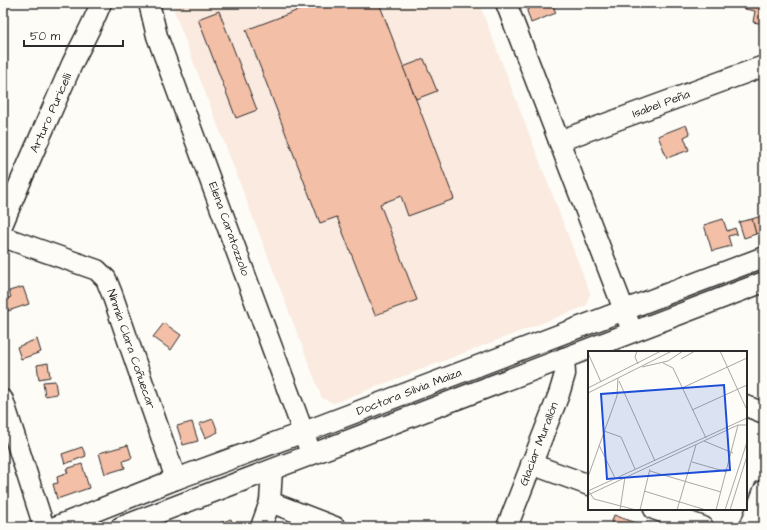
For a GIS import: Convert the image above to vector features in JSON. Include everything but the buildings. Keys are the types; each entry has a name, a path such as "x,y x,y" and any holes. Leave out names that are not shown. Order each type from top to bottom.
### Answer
{"street":[{"name":"Arturo Puricelli","path":"3,223 79,48 95,20 101,3"},
{"name":"Elena Caratozzolo","path":"149,3 157,36 312,454"},
{"path":"506,3 633,332"},
{"name":"Isabel Peña","path":"559,141 764,66"},
{"name":"Ninmia Clara Coñuecar","path":"3,237 97,270 106,279 176,479"},
{"name":"Doctora Silvia Maiza","path":"55,527 176,479 304,432 764,257"},
{"name":"Doctora Silvia Maiza","path":"596,351 618,346 633,332 764,282"},
{"name":"Doctora Silvia Maiza","path":"121,527 564,358 588,353"},
{"name":"Glaciar Murallón","path":"507,527 559,394 565,374 564,358"},
{"path":"3,400 44,527"},
{"path":"747,406 764,413"},
{"path":"531,464 588,485"},
{"path":"260,527 270,502 272,470"},
{"path":"750,527 764,490"},
{"path":"270,502 335,527"},
{"path":"657,510 703,527"}],"shaded area":[{"path":"171,3 479,3 590,293 586,306 334,403 322,398"}]}
